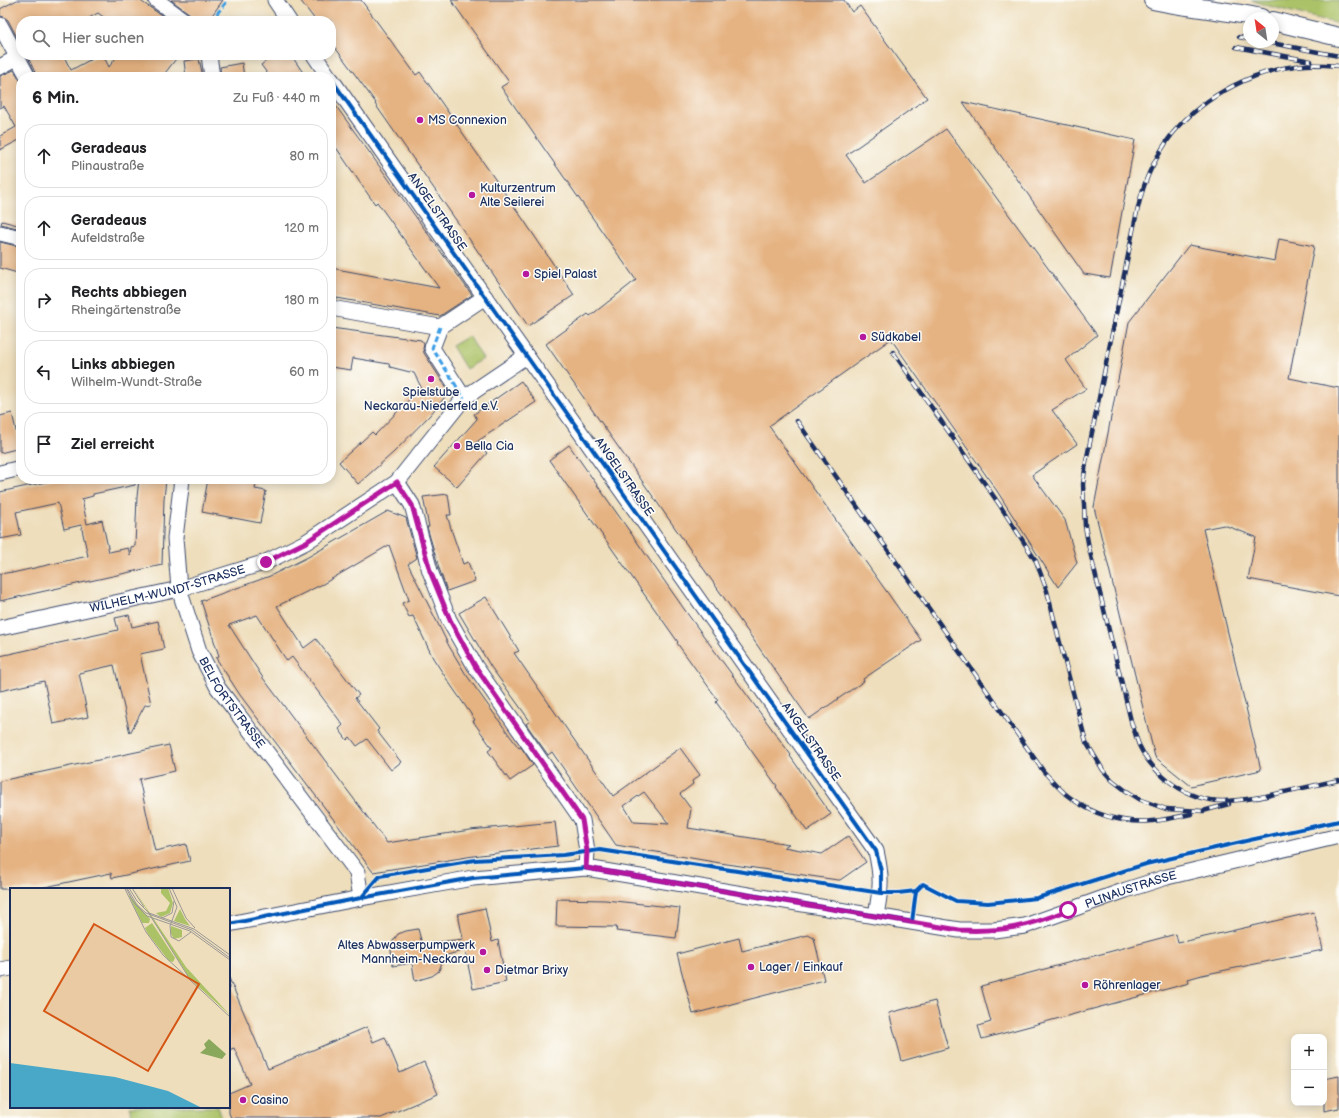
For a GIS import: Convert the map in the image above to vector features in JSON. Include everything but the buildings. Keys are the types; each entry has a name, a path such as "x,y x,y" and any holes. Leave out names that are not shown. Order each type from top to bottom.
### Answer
{"street":[{"path":"156,0 178,16"},
{"path":"275,0 286,16"},
{"path":"1153,0 1243,14"},
{"path":"1215,0 1240,13"},
{"path":"1279,22 1339,37"},
{"path":"0,25 16,53"},
{"path":"0,67 16,58"},
{"path":"20,60 26,72"},
{"path":"210,60 211,72"},
{"path":"317,60 326,72"},
{"name":"ANGELSTRASSE","path":"336,87 876,851 881,871 880,893 876,915"},
{"path":"0,233 16,237"},
{"path":"464,398 432,348 440,326 485,297"},
{"path":"336,309 440,326"},
{"name":"WILHELM-WUNDT-STRASSE","path":"0,628 179,589 266,562 306,542 397,482 464,398 526,356"},
{"path":"0,473 16,469"},
{"path":"397,482 412,505 430,571 450,620 475,666 582,820 587,851 586,868"},
{"name":"BELFORTSTRASSE","path":"181,484 175,538 179,589 199,651 218,688 357,872 361,898"},
{"name":"PLINAUSTRASSE","path":"230,924 473,878 586,868 959,930 983,931 1009,929 1046,920 1111,895 1167,877 1339,836"},
{"path":"0,970 10,968"}],"green space":[{"path":"1251,0 1339,0 1339,24 1269,6"},
{"path":"469,336 483,359 466,369 452,346"},
{"path":"129,1108 218,1108 222,1118 133,1118"}],"railway":[{"path":"1239,37 1243,38"},
{"path":"1279,44 1339,56"},
{"path":"1236,47 1311,61"},
{"path":"1261,797 1222,801 1209,800 1197,796 1184,791 1162,776 1145,756 1139,745 1132,725 1089,548 1085,526 1083,484 1086,462 1138,208 1148,175 1161,150 1173,133 1186,119 1200,107 1233,86 1251,78 1288,67 1306,65 1339,66"},
{"path":"893,352 999,504 1036,561 1047,591 1086,742 1103,770 1112,780 1141,800 1166,809 1203,811 1229,804"},
{"path":"797,421 1044,772 1068,796 1097,813 1129,821 1152,821 1191,814"},
{"path":"1257,798 1339,780"}],"marked path":[{"path":"215,16 228,0"},
{"path":"440,327 432,348 464,398"}],"cycle path":[{"path":"336,86 876,851 881,871 881,893"},
{"path":"230,924 473,878 586,868 912,922 916,891 923,884 956,901 988,903 1037,898 1146,864 1339,821"},
{"path":"361,898 380,876 475,860 563,855 600,850 881,893 916,891"}],"place":[{"name":"MS Connexion","path":"420,120"},
{"name":"Kulturzentrum Alte Seilerei","path":"472,195"},
{"name":"Spiel Palast","path":"526,274"},
{"name":"Südkabel","path":"863,337"},
{"name":"Spielstube Neckarau-Niederfeld e.V.","path":"431,379"},
{"name":"Bella Cia","path":"457,446"},
{"name":"Altes Abwasserpumpwerk Mannheim-Neckarau","path":"483,952"},
{"name":"Lager / Einkauf","path":"751,967"},
{"name":"Dietmar Brixy","path":"487,970"},
{"name":"Röhrenlager","path":"1085,985"},
{"name":"Casino","path":"243,1100"}],"route":[{"path":"266,562 306,542 397,482 412,505 430,571 450,620 475,666 582,820 587,851 586,868 959,930 978,931 1009,929 1046,920 1068,910"}]}
